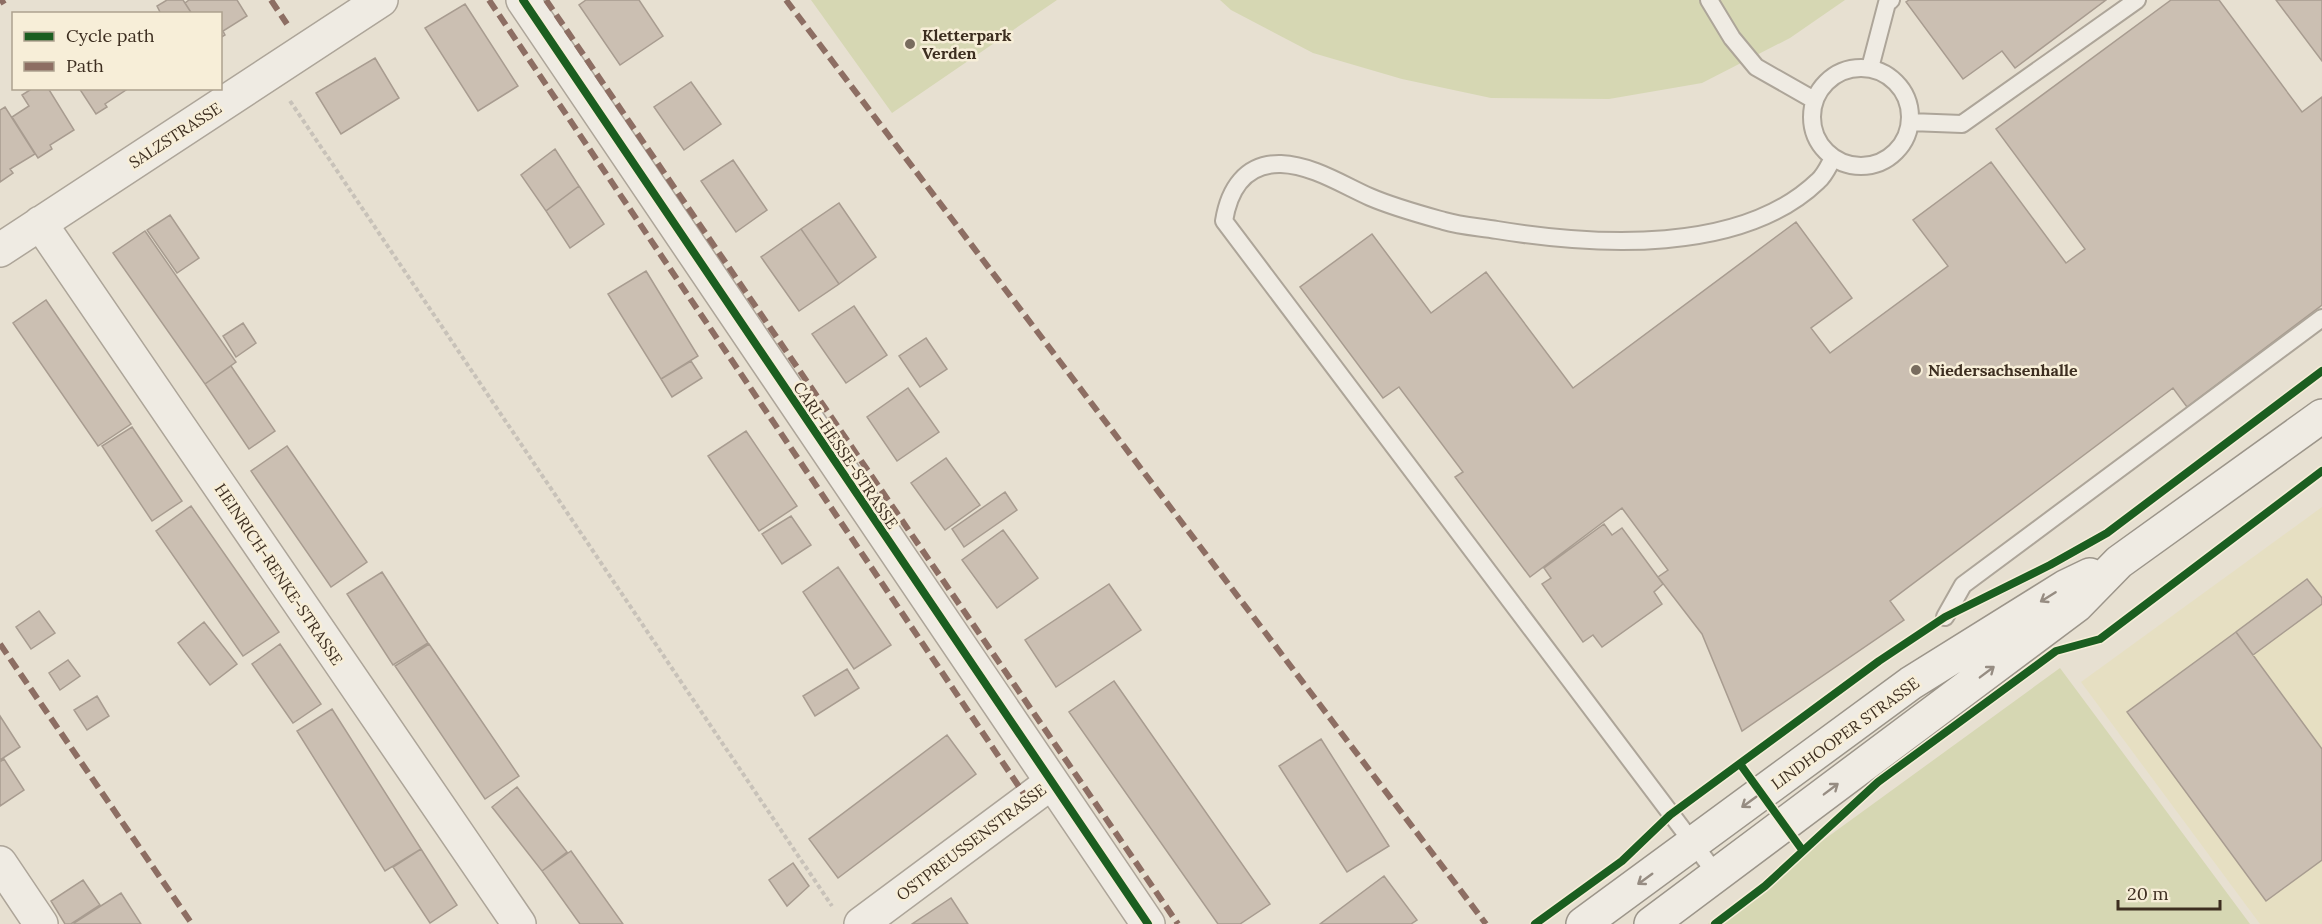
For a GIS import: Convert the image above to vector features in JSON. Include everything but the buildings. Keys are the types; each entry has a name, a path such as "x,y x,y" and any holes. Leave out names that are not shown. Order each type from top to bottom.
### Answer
{"street":[{"name":"SALZSTRASSE","path":"0,250 381,0"},
{"name":"CARL-HESSE-STRASSE","path":"523,0 1148,924"},
{"name":"HEINRICH-RENKE-STRASSE","path":"40,222 519,924"},
{"name":"LINDHOOPER STRASSE","path":"1650,924 2077,605 2119,562 2322,416"},
{"name":"LINDHOOPER STRASSE","path":"1583,924 1911,683 2065,586 2119,562"},
{"name":"OSTPREUSSENSTRASSE","path":"849,919 1052,782"},
{"path":"0,863 41,924"}],"lane":[{"path":"1709,0 1732,38 1756,67 1814,100"},
{"path":"1870,68 1887,3 1891,0"},
{"path":"1910,122 1962,124 2137,0"},
{"path":"1870,68 1887,75 1900,87 1909,104 1910,122 1905,138 1896,152 1882,162 1866,166 1849,165 1833,158 1821,147 1814,133 1811,116 1814,100 1827,81 1847,69 1870,68"},
{"path":"1717,876 1224,221 1227,204 1238,181 1255,169 1281,164 1311,171 1373,198 1445,221 1533,236 1620,241 1667,240 1713,233 1781,206 1820,180 1833,158"},
{"path":"1945,617 1963,585 2322,318"}],"path":[{"path":"272,73 849,919"}],"shaded area":[{"path":"2322,507 2322,924 2260,924 2081,682"}],"green space":[{"name":"Kletterpark Verden","path":"811,0 1057,0 892,113"},
{"path":"1220,0 1845,0 1790,38 1702,83 1609,99 1491,98 1402,79 1313,53 1231,10"},
{"path":"2060,668 2250,924 1708,924"}],"marked path":[{"path":"0,3 5,0"},
{"path":"271,0 287,24"},
{"path":"489,0 1028,800"},
{"path":"546,0 1178,924"},
{"path":"786,0 1486,924"},
{"path":"0,644 192,924"}],"cycle path":[{"path":"523,0 1148,924"},
{"path":"1535,924 1622,861 1670,815 1879,661 1945,617 2050,565 2107,533 2322,371"},
{"path":"1715,924 1765,886 1878,782 2056,651 2100,639 2322,471"},
{"path":"1740,764 1803,851"}],"place":[{"name":"Kletterpark Verden","path":"910,44"},
{"name":"Niedersachsenhalle","path":"1916,370"}]}
